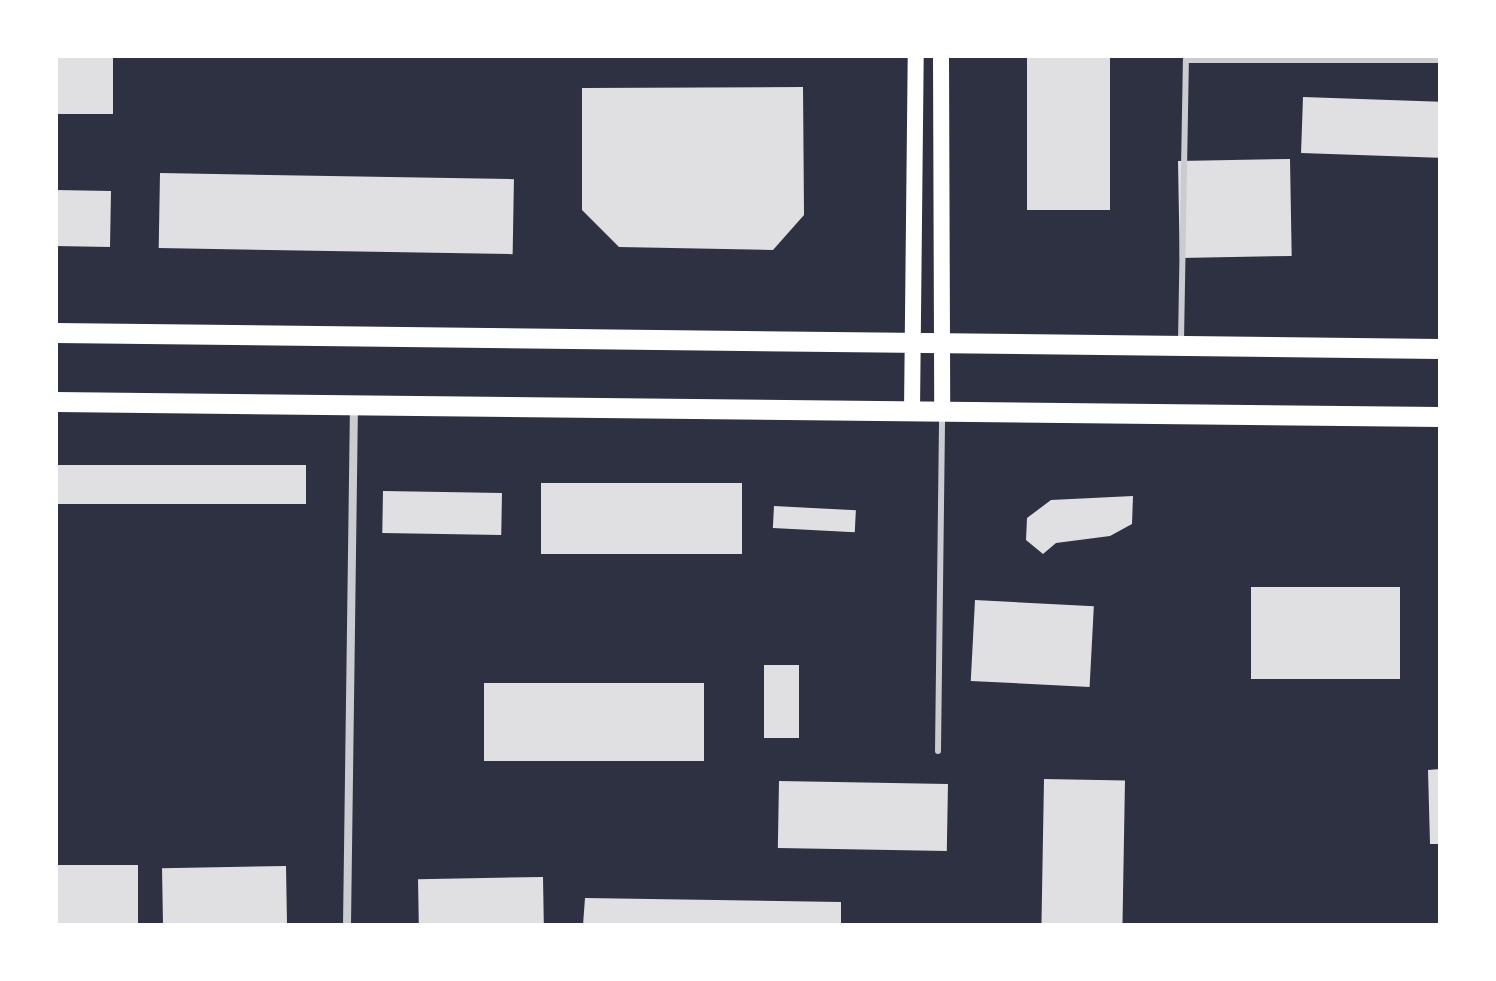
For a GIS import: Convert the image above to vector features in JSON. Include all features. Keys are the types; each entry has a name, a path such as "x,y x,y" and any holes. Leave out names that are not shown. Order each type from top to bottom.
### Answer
{"main road":[{"path":"912,411 916,56"},
{"path":"941,56 942,412"},
{"path":"56,333 913,348 1440,349"},
{"path":"56,402 1440,417"}],"street":[{"path":"347,925 354,405"}],"lane":[{"path":"1181,349 1186,60 1440,60"},
{"path":"938,751 942,412"}],"building":[{"path":"56,56 113,56 113,114 56,114"},
{"path":"1027,56 1110,56 1110,210 1027,210"},
{"path":"803,87 804,215 773,250 619,247 582,210 582,88"},
{"path":"1303,97 1440,102 1438,158 1301,153"},
{"path":"1290,159 1292,256 1180,258 1178,161"},
{"path":"160,173 514,179 513,254 159,248"},
{"path":"56,190 111,191 110,247 56,246"},
{"path":"56,465 306,465 306,504 56,504"},
{"path":"541,483 742,483 742,554 541,554"},
{"path":"383,491 502,493 501,535 382,533"},
{"path":"1133,496 1132,524 1110,536 1056,543 1043,554 1026,540 1027,518 1051,500"},
{"path":"774,506 856,510 855,532 773,528"},
{"path":"1251,587 1400,587 1400,679 1251,679"},
{"path":"975,600 1094,606 1090,687 971,681"},
{"path":"764,665 799,665 799,738 764,738"},
{"path":"484,683 704,683 704,761 484,761"},
{"path":"1440,769 1440,844 1430,844 1428,770"},
{"path":"1044,779 1125,780 1122,925 1041,925"},
{"path":"779,781 948,784 947,851 778,848"},
{"path":"56,865 138,865 138,925 56,925"},
{"path":"286,866 287,925 163,925 162,868"},
{"path":"543,877 544,925 419,925 418,879"},
{"path":"585,898 841,902 841,925 583,925"}]}
